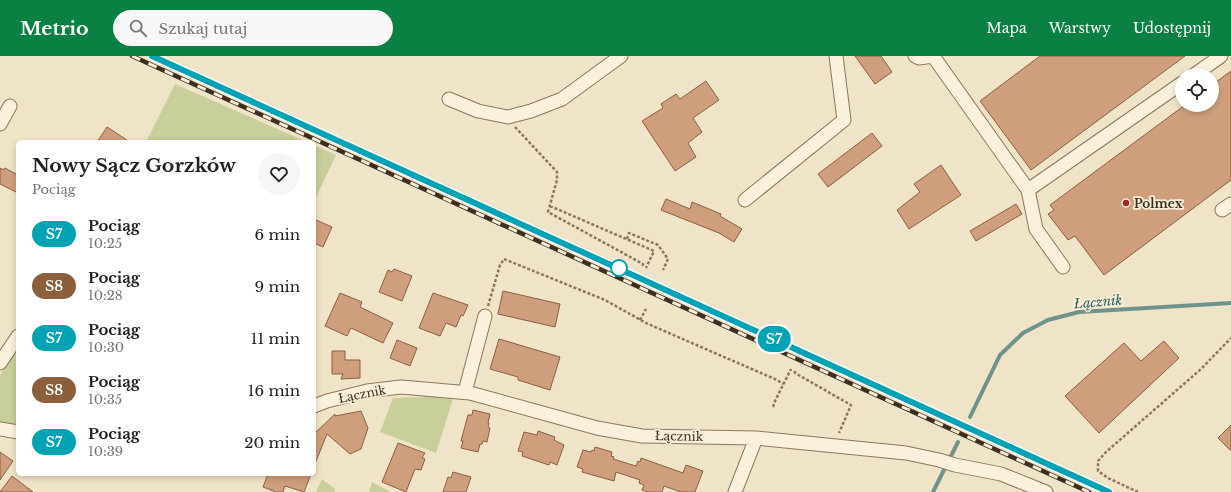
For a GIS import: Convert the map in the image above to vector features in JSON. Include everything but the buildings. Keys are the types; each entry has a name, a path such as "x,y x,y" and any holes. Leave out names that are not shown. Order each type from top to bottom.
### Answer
{"street":[{"path":"449,99 478,111 508,117 531,111 562,99 621,56"},
{"path":"746,200 844,120 836,56"},
{"path":"915,56 919,58 933,56 1028,190 1036,229 1063,267"},
{"path":"1204,68 1221,56"},
{"path":"1028,190 1175,88"},
{"path":"0,124 10,106"},
{"path":"465,392 485,316"},
{"path":"0,362 16,339"},
{"name":"Łącznik","path":"316,405 366,391 401,387 465,392 597,428 642,436 756,438 906,453 1001,474 1046,492"},
{"path":"0,429 16,432"},
{"path":"735,492 756,438"}],"path":[{"path":"508,117 518,131 539,151 557,172 557,180 548,212 643,264 642,266"},
{"path":"550,206 654,251 646,268"},
{"path":"626,239 629,233 658,245 668,259 663,270"},
{"path":"485,316 500,265 504,259 605,300 640,320 783,384"},
{"path":"640,320 646,309"},
{"path":"1138,492 1108,478 1098,471 1098,461 1106,452 1201,369 1231,338"},
{"path":"773,407 774,401 791,369"},
{"path":"796,371 795,373 851,405 839,433"}],"green space":[{"path":"175,84 302,140 147,140"},
{"path":"316,146 336,155 316,198"},
{"path":"16,350 15,427 0,426 0,375"},
{"path":"454,396 436,453 380,432 393,398"},
{"path":"322,479 334,488 335,492 316,492"},
{"path":"372,482 389,491 390,492 369,492"}],"waterway":[{"name":"Łącznik","path":"970,417 1000,355 1023,333 1048,320 1079,312 1231,303"},
{"name":"Łącznik","path":"933,492 958,442"}],"railway":[{"path":"132,56 1089,492"},
{"path":"152,56 1109,492"}],"train":[{"name":"S7","path":"152,56 1109,492"}],"place":[{"name":"Polmex","path":"1126,203"}]}
